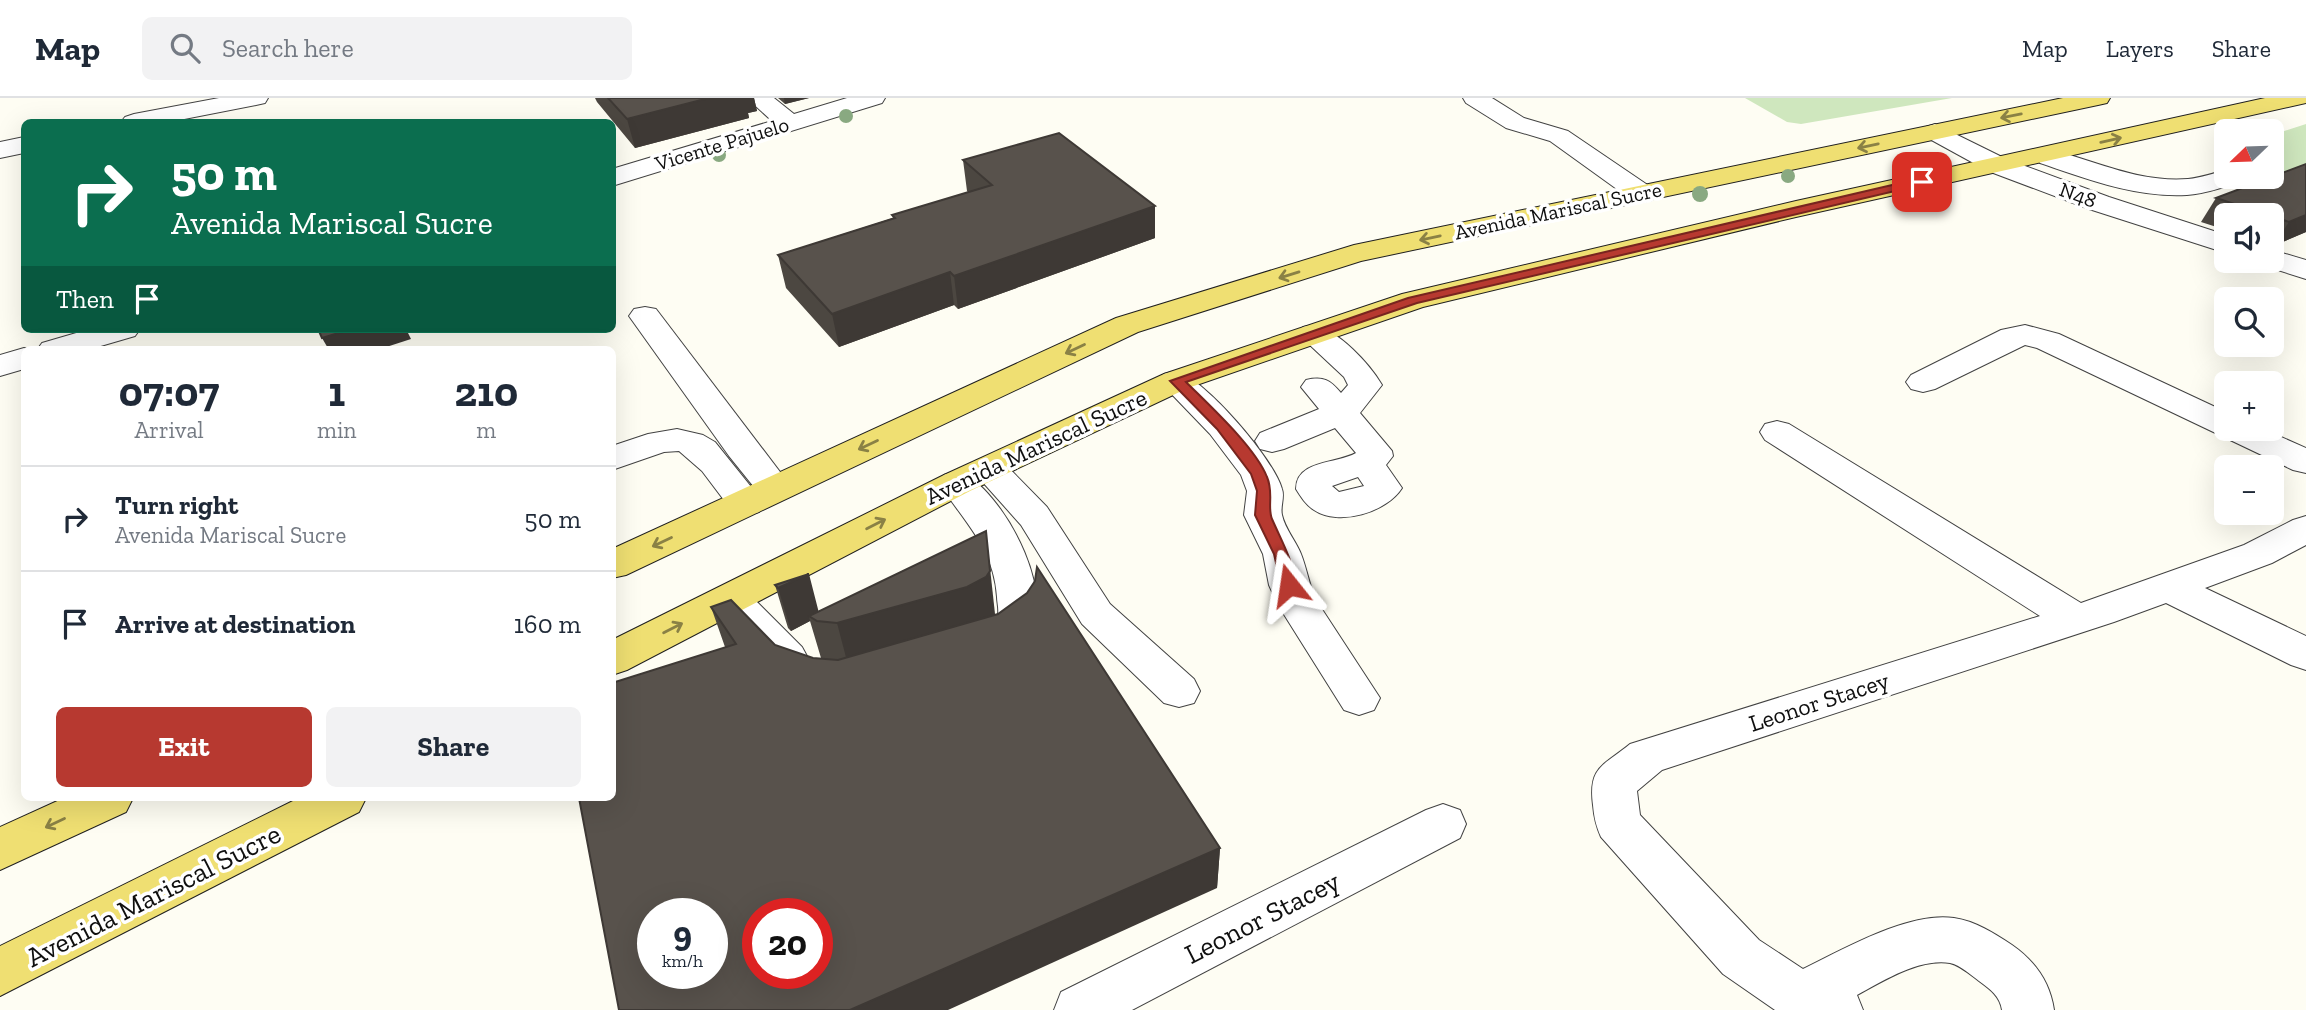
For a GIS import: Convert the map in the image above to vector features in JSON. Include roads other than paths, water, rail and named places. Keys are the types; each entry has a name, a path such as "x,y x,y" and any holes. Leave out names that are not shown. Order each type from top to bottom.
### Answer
{"main road":[{"name":"Avenida Mariscal Sucre","path":"616,564 1128,325 1354,254 2098,98"},
{"name":"Avenida Mariscal Sucre","path":"616,657 973,476 1176,381 1413,300 1796,209 2298,98"},
{"path":"0,849 104,801"},
{"name":"Avenida Mariscal Sucre","path":"0,972 337,801"}],"street":[{"path":"149,119 256,98"},
{"path":"759,98 790,123"},
{"name":"Vicente Pajuelo","path":"616,177 873,98"},
{"path":"1475,98 1515,123 1559,136 1642,194"},
{"name":"N48","path":"1935,132 1997,165 2099,203 2214,240"},
{"path":"0,150 21,146"},
{"path":"2044,155 2098,174 2167,187 2190,187 2214,181"},
{"path":"2284,263 2306,270"},
{"path":"645,316 741,448 761,496"},
{"path":"67,346 110,333"},
{"path":"1272,441 1329,400 1357,399 1365,385 1358,372 1314,334"},
{"path":"1923,382 2012,337 2025,335 2048,341 2214,419"},
{"path":"0,366 21,359"},
{"path":"1176,381 1222,426 1258,473 1265,491 1263,515 1282,554 1289,585 1298,606 1359,698"},
{"path":"1329,400 1374,451 1375,456 1366,463"},
{"path":"1777,432 2075,619"},
{"path":"616,457 651,443 677,438 697,443 761,496"},
{"path":"2261,441 2306,462"},
{"path":"961,651 987,644 1007,633 1018,617 1015,576 973,476"},
{"path":"973,476 1034,516 1096,614 1179,691"},
{"name":"Leonor Stacey","path":"2028,1010 2026,995 2011,974 1973,947 1945,940 1899,950 1818,1003 1741,957 1618,823 1613,784 1646,757 2075,619 2258,554 2306,529"},
{"path":"967,567 1003,549"},
{"path":"2167,587 2306,653"},
{"path":"730,598 800,667 821,638"},
{"name":"Leonor Stacey","path":"1080,1010 1142,996 1443,824"}]}
